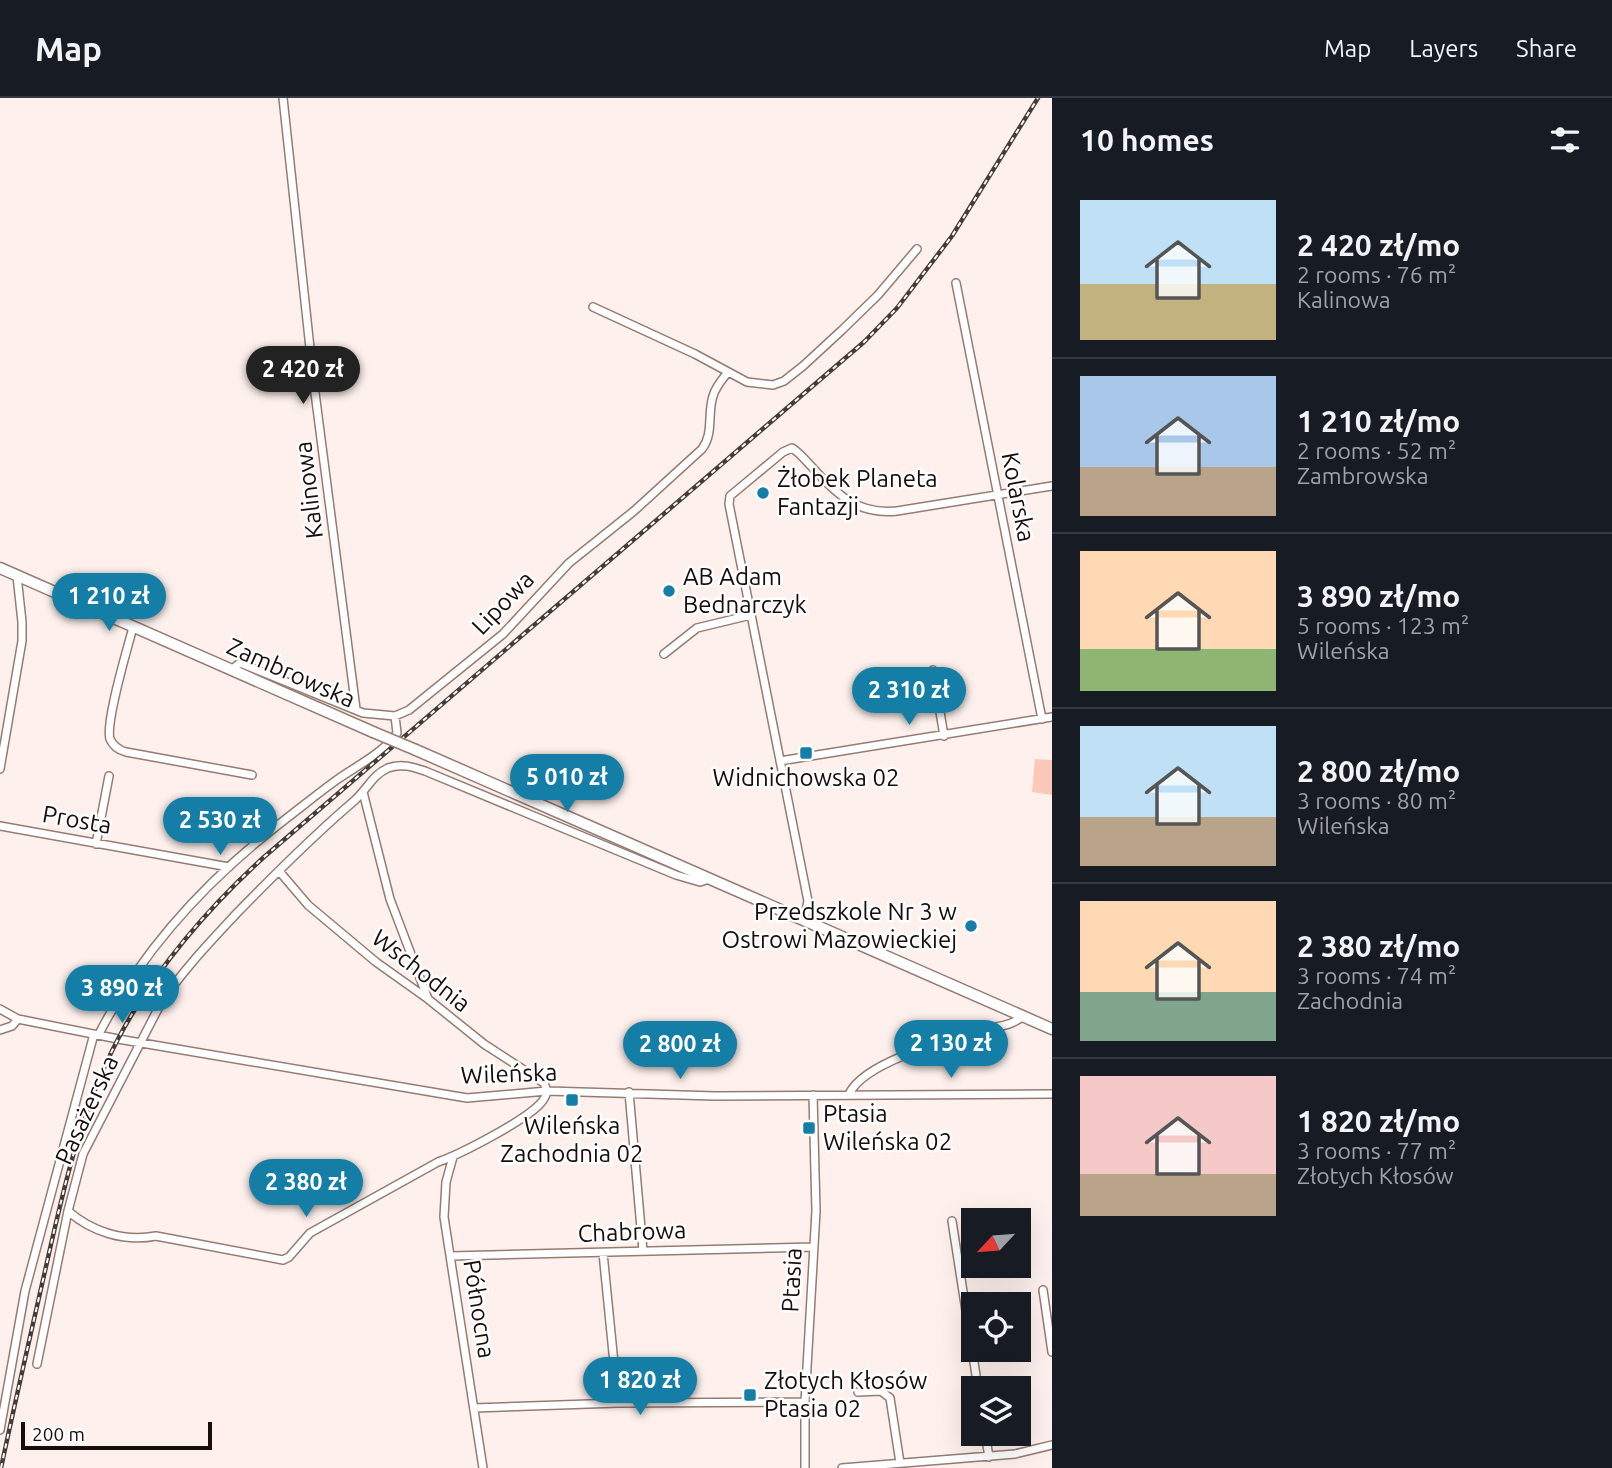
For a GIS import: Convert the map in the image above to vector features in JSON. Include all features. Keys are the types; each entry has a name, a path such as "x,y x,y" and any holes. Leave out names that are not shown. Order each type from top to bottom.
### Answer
{"main road":[{"name":"Zambrowska","path":"0,568 1052,1029"}],"street":[{"name":"Kalinowa","path":"283,98 314,385 356,709"},
{"path":"593,307 695,354 747,382 773,385 784,381 803,366 878,295 917,249"},
{"name":"Kolarska","path":"956,283 1042,719"},
{"name":"Lipowa","path":"395,716 409,710 503,634 569,563 634,511 702,449 708,440 712,397 728,372"},
{"path":"804,920 808,901 730,496 783,452 792,448 835,493 847,502 869,510 897,512 1052,486"},
{"path":"0,769 22,641 17,576"},
{"path":"664,654 697,628 751,615"},
{"path":"133,627 117,683 110,728 110,740 115,747 126,752 253,775"},
{"path":"0,1430 24,1291 97,1034 166,931 229,867 285,820 390,743 397,733 395,716 356,709 240,663 231,670"},
{"path":"933,670 944,736"},
{"path":"780,761 1052,717"},
{"name":"Pasażerska","path":"37,1364 68,1211 87,1144 160,1003 206,946 323,827 386,769 407,765 676,875 700,883 709,879"},
{"path":"96,844 109,776"},
{"path":"363,792 390,899 428,999"},
{"name":"Prosta","path":"0,826 229,867"},
{"name":"Wschodnia","path":"279,871 308,905 376,962 484,1044 544,1083 547,1091"},
{"name":"Wileńska","path":"0,1009 18,1019 467,1098 547,1091 716,1096 1052,1094"},
{"path":"849,1094 856,1084 893,1059 1015,1023 1023,1016"},
{"path":"0,1030 12,1026 18,1019"},
{"path":"68,1211 94,1229 115,1235 144,1239 156,1236 283,1260 289,1257 310,1233 439,1162 453,1157 527,1114 540,1105 547,1091"},
{"path":"629,1092 643,1251"},
{"name":"Ptasia","path":"804,1468 816,1211 813,1095"},
{"name":"Północna","path":"453,1157 446,1182 444,1217 483,1468"},
{"path":"952,1221 976,1376"},
{"name":"Chabrowa","path":"451,1256 814,1247"},
{"path":"603,1253 618,1404"},
{"path":"1043,1290 1052,1352"},
{"path":"858,1392 881,1391 890,1398 900,1464"},
{"path":"474,1408 805,1402"},
{"path":"842,1468 989,1457 1052,1445"},
{"path":"987,1446 989,1457"}],"shaded area":[{"path":"1035,759 1052,760 1052,795 1032,792"}],"railway":[{"path":"1,1468 59,1211 83,1123 118,1039 165,965 202,919 264,857 864,342 897,308 952,236 1038,98"}],"place":[{"name":"Żłobek Planeta Fantazji","path":"763,493"},
{"name":"AB Adam Bednarczyk","path":"669,591"},
{"name":"Widnichowska 02","path":"806,753"},
{"name":"Przedszkole Nr 3 w Ostrowi Mazowieckiej","path":"971,926"},
{"name":"Wileńska Zachodnia 02","path":"572,1100"},
{"name":"Ptasia Wileńska 02","path":"809,1128"},
{"name":"Złotych Kłosów Ptasia 02","path":"750,1395"}]}
